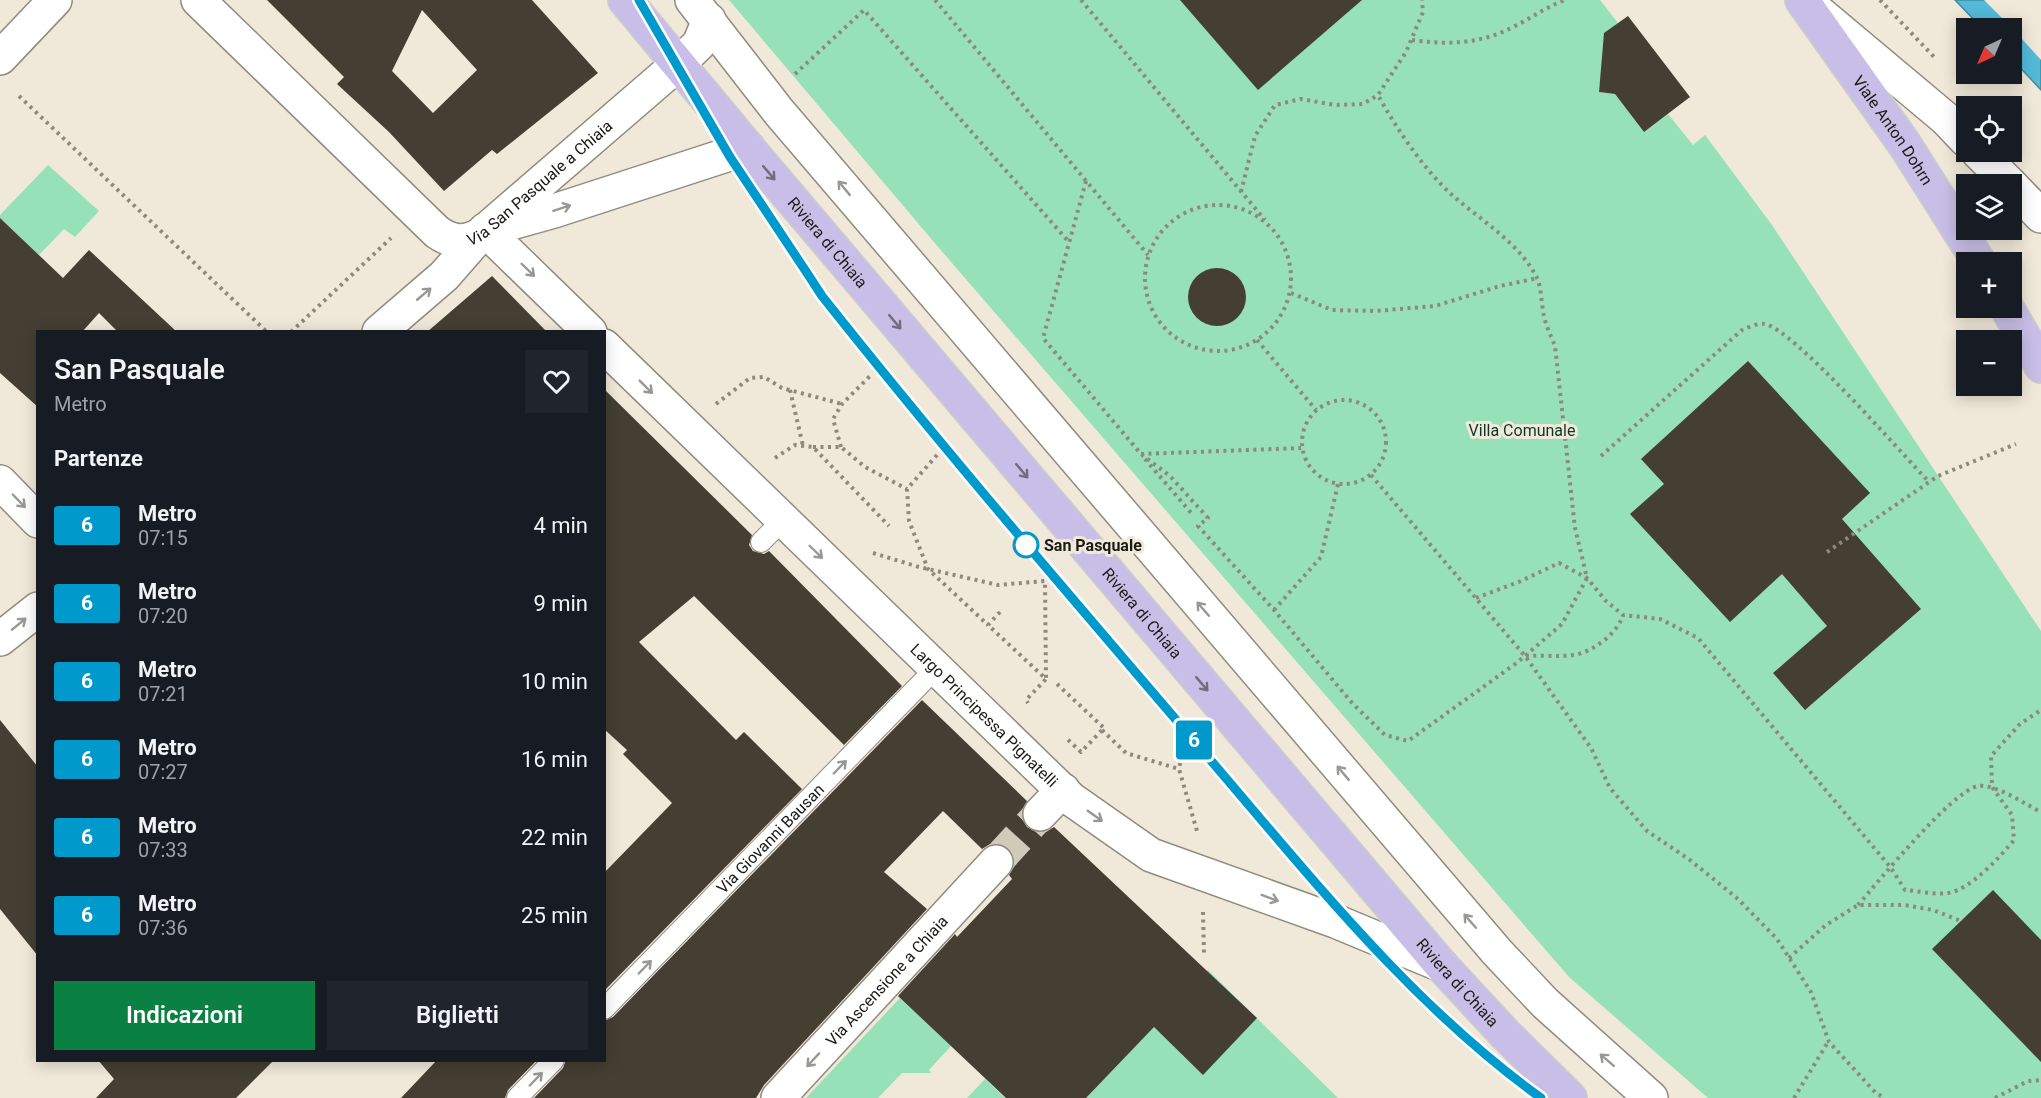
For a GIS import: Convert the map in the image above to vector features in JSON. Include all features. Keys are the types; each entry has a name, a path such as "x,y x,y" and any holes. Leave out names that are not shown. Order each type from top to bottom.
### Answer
{"main road":[{"name":"Riviera di Chiaia","path":"625,0 1441,965 1506,1035 1570,1098"},
{"name":"Viale Anton Dohrn","path":"1803,0 1905,145 1973,252"},
{"path":"2013,318 2041,366"}],"street":[{"path":"0,58 55,0"},
{"path":"1803,0 1956,130"},
{"path":"208,3 437,231 455,241 468,240 482,232 748,148"},
{"path":"678,64 699,44 700,10"},
{"path":"700,10 779,112 1503,959 1545,1004 1651,1098"},
{"name":"Via San Pasquale a Chiaia","path":"382,330 444,276 482,232 678,64"},
{"path":"1988,162 2000,174"},
{"path":"2022,196 2041,216"},
{"path":"482,232 588,330"},
{"name":"Largo Principessa Pignatelli","path":"606,348 772,531 936,668 1071,799 1151,855 1335,921 1441,965"},
{"path":"0,482 36,518"},
{"path":"0,639 36,611"},
{"path":"1040,814 1063,790"},
{"name":"Via Ascensione a Chiaia","path":"778,1098 996,862"}],"lane":[{"name":"Via Giovanni Bausan","path":"606,1006 936,668"},
{"path":"517,1098 552,1062"}],"path":[{"path":"935,0 1148,255"},
{"path":"1081,0 1269,225 1284,245 1292,268 1291,293 1282,315 1267,334 1247,346 1224,352 1200,349 1178,340 1160,324 1149,303 1144,279 1148,255 1159,233 1177,216 1200,206 1224,204 1249,210 1269,225"},
{"path":"1241,192 1255,136 1275,105 1302,99 1335,105 1363,104 1378,95 1412,40 1423,12 1422,0"},
{"path":"1412,40 1435,44 1476,41 1510,29 1565,0"},
{"path":"1880,0 1942,64"},
{"path":"789,78 864,10 1069,242"},
{"path":"1141,454 1170,476 1208,518 1198,526 1274,610 1353,704 1385,735 1408,741 1525,656 1562,624 1587,578 1575,528 1555,346 1544,318 1538,278 1515,248 1449,193 1390,117 1378,95"},
{"path":"19,96 265,330"},
{"path":"1086,181 1043,338 1163,483 1192,514"},
{"path":"293,330 393,236"},
{"path":"1291,293 1332,310 1376,311 1435,306 1500,286 1538,278"},
{"path":"1601,456 1742,330 1762,323 1772,326 1793,342 1835,381 1929,482"},
{"path":"1257,340 1316,410"},
{"path":"870,376 842,404 833,419 841,447 865,467 907,489"},
{"path":"711,407 750,378 764,377 789,390 842,404"},
{"path":"789,390 803,446"},
{"path":"1343,400 1357,402 1370,408 1379,419 1385,432 1386,445 1383,458 1371,475 1352,484 1325,481 1314,473 1305,461 1301,448 1302,434 1307,420 1316,410 1329,402 1343,400"},
{"path":"1827,552 1938,476 2016,444"},
{"path":"767,463 795,445 841,447"},
{"path":"813,447 890,526"},
{"path":"1141,454 1301,448"},
{"path":"937,455 907,489 909,521 928,569 1046,679"},
{"path":"1371,475 1525,656 1591,748 1610,788 1617,797 1647,831 1690,860 1738,899 1777,939 1811,992 1829,1042 1875,1092 1884,1098"},
{"path":"1274,610 1321,557 1338,484"},
{"path":"866,552 998,585 1045,581 1046,679 1026,700 1033,707"},
{"path":"1476,598 1521,581 1559,563 1587,578 1606,601 1623,615 1660,619 1698,638 1891,868 1905,890 1950,893 1971,881 1995,862 2014,840 2012,815 1992,787 1991,756 2020,724 2041,710"},
{"path":"988,625 1000,612"},
{"path":"1525,656 1576,655 1608,639 1622,620 1623,615"},
{"path":"1057,684 1104,728 1102,730 1126,753 1179,770"},
{"path":"1062,734 1081,752 1102,730"},
{"path":"1185,741 1179,770 1198,835"},
{"path":"1789,958 1826,925 1857,905 1951,803 1976,786 1992,787 2041,813"},
{"path":"1857,905 1904,905 1933,910 1961,921"},
{"path":"1203,909 1203,953"},
{"path":"1794,1098 1829,1042"},
{"path":"1995,1098 2028,1081 2041,1080"}],"green space":[{"name":"Villa Comunale","path":"729,0 1600,0 1618,23 1602,64 1599,92 1615,94 1644,132 1668,114 1693,145 1705,135 1772,225 2041,631 2041,1098 1708,1098 1569,977 939,248"},
{"path":"48,165 99,211 75,237 64,229 39,255 0,218 0,215"},
{"path":"1208,970 1338,1098 1086,1098"},
{"path":"900,998 951,1046 929,1070 931,1073 902,1073 878,1098 806,1098"},
{"path":"985,1079 1005,1098 967,1098"}],"water":[{"path":"1955,0 2041,0 2041,90 2022,70 2022,18 1972,18"}],"pier":[{"path":"1984,0 2041,0 2041,60 2022,39 2022,18 2002,18"}],"building":[{"path":"267,0 532,0 598,73 497,154 492,150 444,191 389,132 337,84 344,77","holes":["422,10 477,70 433,113 392,71"]},
{"path":"1180,0 1362,0 1258,90"},
{"path":"1628,16 1690,97 1644,132 1615,94 1599,92 1604,33"},
{"path":"0,218 63,278 89,250 175,330 116,330 99,313 84,330 36,330 36,405 0,373"},
{"path":"1217,268 1228,270 1241,281 1246,297 1244,308 1233,321 1217,326 1206,324 1193,313 1188,297 1190,286 1201,273"},
{"path":"492,276 545,330 429,330"},
{"path":"1748,361 1870,493 1842,519 1921,609 1805,710 1773,673 1827,626 1782,574 1730,622 1630,514 1664,484 1641,459"},
{"path":"606,391 752,535 749,545 753,551 764,554 769,551 902,686 844,745 694,596 639,642 736,740 744,732 802,789 606,989 606,871 672,803 623,754 627,750 606,731"},
{"path":"922,700 1027,801 1022,810 1022,819 1027,827 1036,832 1046,832 1054,827 1257,1018 1203,1075 1154,1027 1086,1098 1006,1098 898,996 955,934 957,937 1012,879 1009,875 1014,867 1014,857 1009,849 1000,844 990,844 982,849 943,811 884,872 927,909 764,1085 756,1098 534,1098 563,1068 565,1062 606,1062 606,1020 613,1017"},
{"path":"0,720 36,765 36,954 0,909"},
{"path":"1993,890 2041,940 2041,1062 1932,949"},
{"path":"100,1062 272,1062 236,1098 96,1098 114,1079"},
{"path":"435,1062 535,1062 508,1090 505,1098 401,1098"}],"tunnel":[{"path":"996,862 1040,814"}],"metro line":[{"name":"6","path":"639,0 730,157 822,296 917,415 1041,563 1377,953 1500,1068 1541,1098"}],"place":[{"name":"San Pasquale","path":"1026,545"}]}
